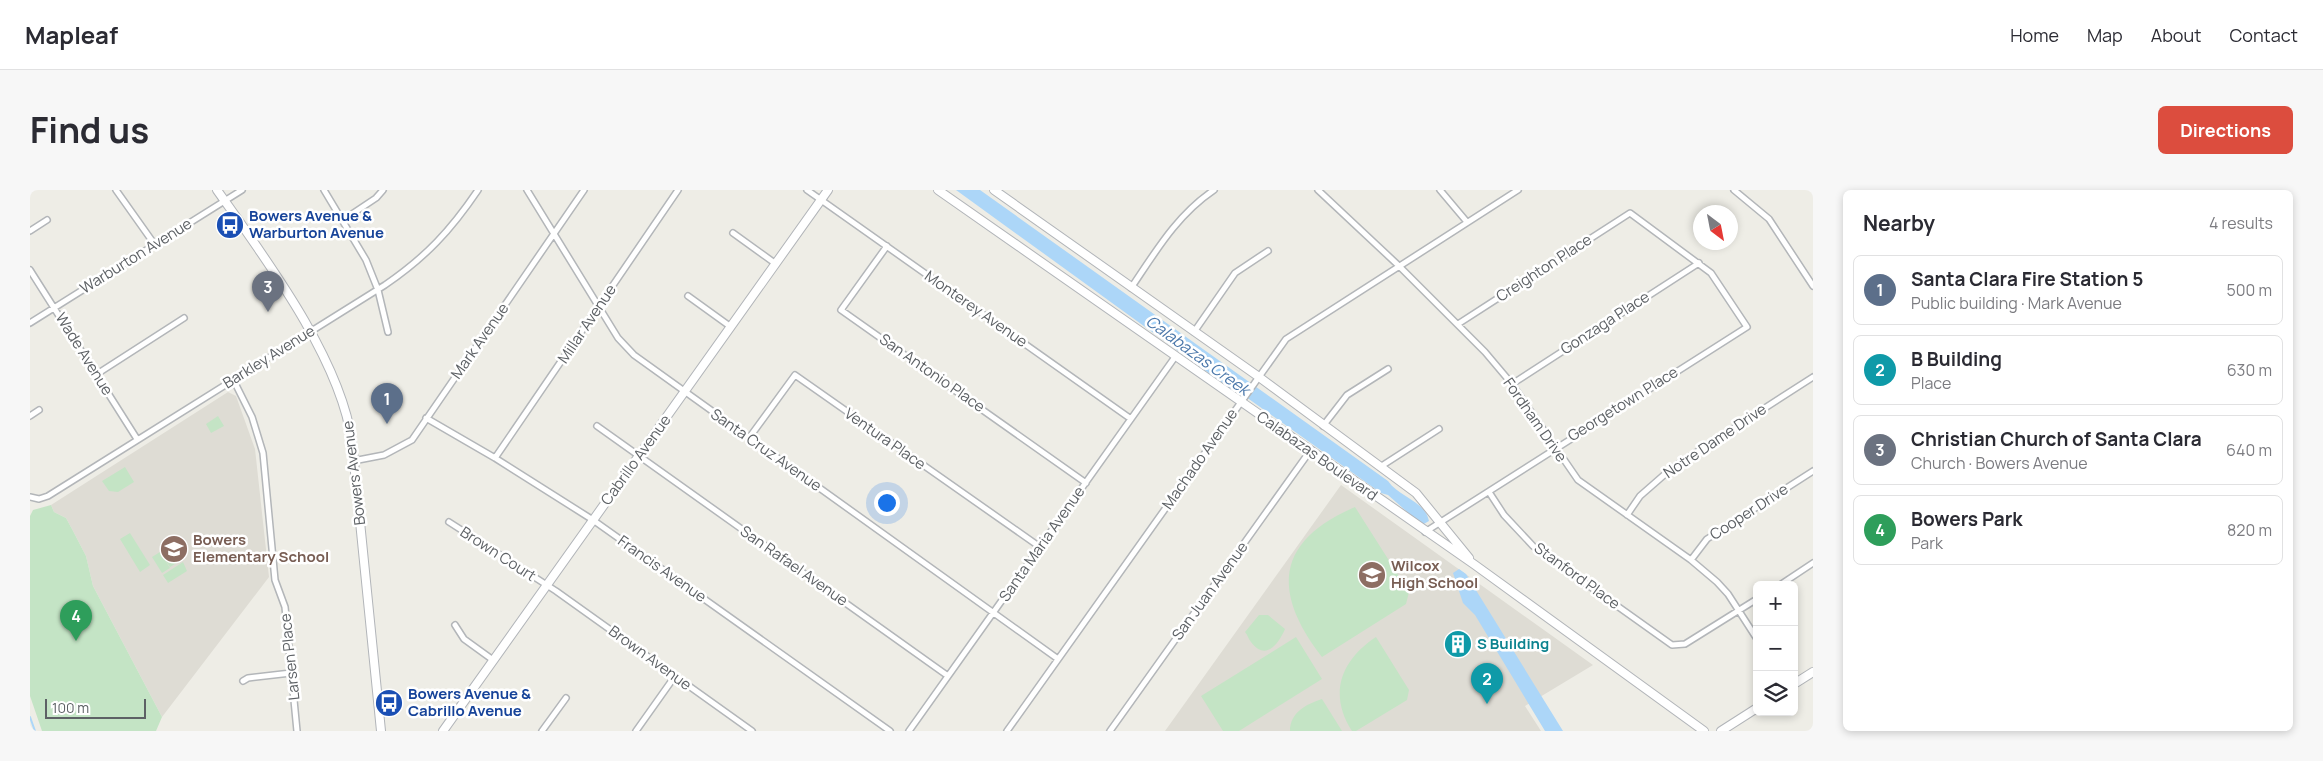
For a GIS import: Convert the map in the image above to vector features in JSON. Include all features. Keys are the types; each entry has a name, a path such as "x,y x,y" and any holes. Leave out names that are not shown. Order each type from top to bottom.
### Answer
{"street":[{"path":"116,190 155,245"},
{"name":"Bowers Avenue","path":"217,190 248,232 310,332 328,365 350,424 381,731"},
{"name":"Warburton Avenue","path":"30,322 242,190"},
{"path":"324,190 366,260 378,290 388,332"},
{"path":"343,220 376,198 383,190"},
{"name":"Barkley Avenue","path":"30,497 39,499 48,496 378,290 416,264 440,242 478,190"},
{"name":"Santa Cruz Avenue","path":"527,190 626,348 684,392 1058,659"},
{"name":"Mark Avenue","path":"354,461 384,455 400,449 412,440 584,190"},
{"name":"Millar Avenue","path":"496,458 678,190"},
{"name":"Monterey Avenue","path":"807,190 1131,419"},
{"name":"Cabrillo Avenue","path":"443,731 828,190"},
{"name":"Calabazas Boulevard","path":"938,190 1175,357 1243,399 1310,451 1475,565 1704,731"},
{"name":"Calabazas Boulevard","path":"994,190 1258,377 1416,492 1475,565"},
{"path":"1131,288 1175,224 1195,203 1214,190"},
{"name":"Fordham Drive","path":"1318,190 1458,324 1512,384 1578,480 1691,560 1717,582 1739,610 1753,633"},
{"path":"1440,190 1467,222"},
{"name":"Machado Avenue","path":"1007,731 1286,339 1518,190"},
{"path":"1734,190 1769,219 1813,284"},
{"name":"Creighton Place","path":"1458,324 1630,213 1699,263"},
{"path":"30,231 47,220"},
{"path":"733,233 776,264"},
{"name":"San Antonio Place","path":"886,246 841,310 1086,483"},
{"path":"1194,333 1236,273 1268,251"},
{"name":"Georgetown Place","path":"1425,532 1746,327 1711,273 1699,263"},
{"name":"Gonzaga Place","path":"1512,384 1699,263"},
{"name":"Wade Avenue","path":"30,270 138,439"},
{"path":"688,296 730,327"},
{"path":"97,374 184,318"},
{"name":"Santa Maria Avenue","path":"909,731 1175,357"},
{"path":"1323,426 1347,395 1388,369"},
{"name":"Ventura Place","path":"748,438 795,375 1040,548"},
{"name":"Notre Dame Drive","path":"1627,515 1640,496 1672,468 1813,377"},
{"name":"Larsen Place","path":"234,380 252,417 263,453 274,580 285,607 297,731"},
{"path":"30,416 39,410"},
{"name":"Francis Avenue","path":"426,418 496,458 593,520 890,731"},
{"name":"San Rafael Avenue","path":"597,426 948,676"},
{"path":"1380,467 1439,429"},
{"name":"San Juan Avenue","path":"1110,731 1310,451"},
{"name":"Cooper Drive","path":"1691,560 1707,539 1813,471"},
{"name":"Stanford Place","path":"1489,492 1504,515 1534,546 1672,645 1685,644 1739,610"},
{"name":"Brown Court","path":"449,522 547,585"},
{"path":"1786,581 1813,564"},
{"name":"Brown Avenue","path":"547,585 752,731"},
{"path":"1739,610 1753,601"},
{"path":"455,625 464,639 493,660"},
{"path":"243,681 248,678 291,672"},
{"path":"1798,681 1813,672"},
{"path":"636,731 675,676"},
{"path":"542,731 566,698"},
{"path":"1721,731 1753,711"}],"shaded area":[{"name":"Bowers Elementary School","path":"228,392 236,396 255,449 269,577 162,717 93,586 86,556 72,529 66,518 54,512 51,505"},
{"name":"Wilcox High School","path":"1341,485 1593,665 1525,706 1541,731 1165,731"}],"green space":[{"path":"218,416 224,426 211,433 206,424"},
{"path":"125,467 134,482 118,492 109,491 102,481"},
{"path":"51,505 54,512 66,518 72,529 86,556 93,586 162,717 156,731 42,731 30,696 30,516 33,510"},
{"path":"1355,507 1409,592 1406,604 1322,657 1306,634 1295,611 1289,590 1290,571 1296,553 1309,536 1329,521"},
{"path":"130,533 150,565 140,572 120,539"},
{"path":"168,547 178,562 170,567 160,552"},
{"path":"160,552 170,568 162,573 152,557"},
{"path":"183,562 187,571 168,583 163,575"},
{"path":"1259,615 1268,615 1285,629 1276,645 1267,650 1257,648 1245,632"},
{"path":"1296,637 1322,679 1239,731 1223,731 1201,696"},
{"path":"1376,637 1409,690 1407,700 1356,731 1352,731 1341,704 1340,691 1342,679 1354,656"},
{"path":"1322,699 1342,731 1290,731 1293,719 1300,710"}],"water":[{"name":"Calabazas Creek","path":"956,190 980,190 1388,481 1398,491 1417,504 1427,514 1429,521 1422,525 1388,495 1381,493 1239,392 1235,392"},
{"path":"1459,569 1466,574 1563,731 1545,731 1475,615 1463,603 1453,573"}],"waterway":[{"path":"30,717 35,731"}],"place":[{"name":"Bowers Avenue & Warburton Avenue","path":"230,225"},
{"name":"Christian Church of Santa Clara","path":"268,312"},
{"name":"Santa Clara Fire Station 5","path":"387,424"},
{"name":"Bowers Elementary School","path":"174,549"},
{"name":"Wilcox High School","path":"1372,575"},
{"name":"Bowers Park","path":"76,641"},
{"name":"S Building","path":"1458,644"},
{"name":"Bowers Avenue & Cabrillo Avenue","path":"389,703"},
{"name":"B Building","path":"1487,704"}]}
